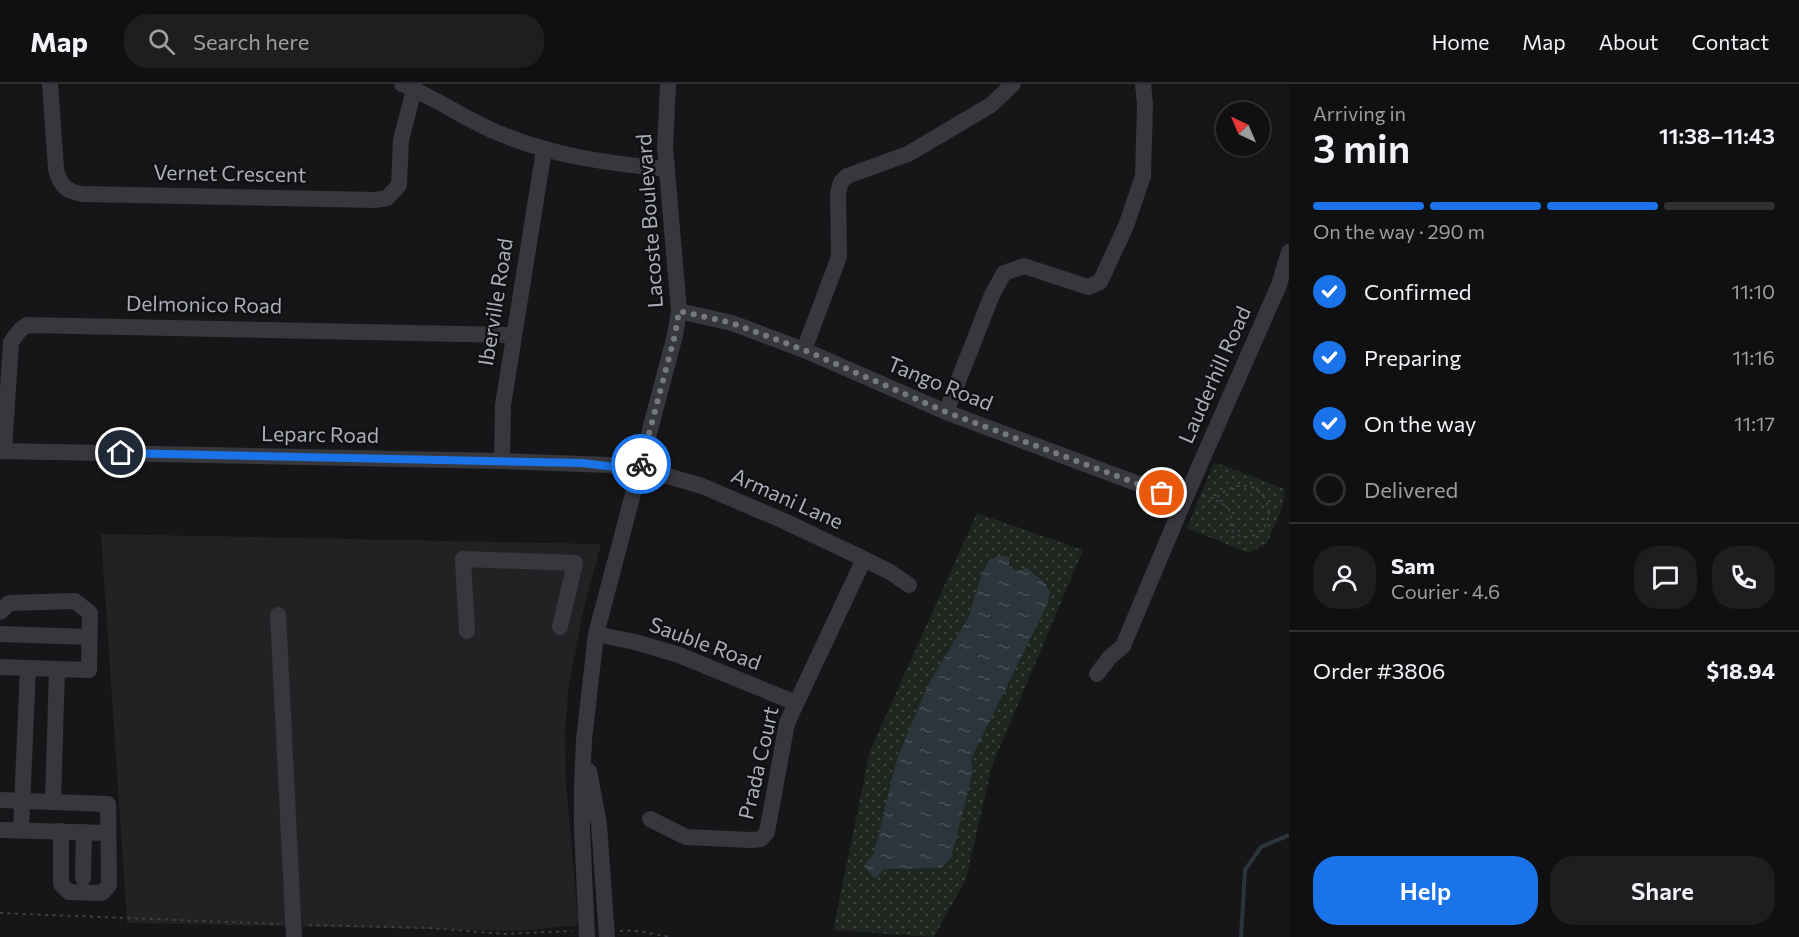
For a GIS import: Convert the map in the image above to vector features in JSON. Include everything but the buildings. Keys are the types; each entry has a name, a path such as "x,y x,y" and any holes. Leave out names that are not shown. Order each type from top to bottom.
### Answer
{"street":[{"name":"Vernet Crescent","path":"50,84 59,180 63,187 71,192 363,200 387,198 399,185 401,140 408,87"},
{"name":"Lacoste Boulevard","path":"587,937 582,829 584,741 596,634 675,335 679,311 666,169 668,84"},
{"path":"804,350 839,257 838,193 841,182 847,176 908,154 991,105 1013,84"},
{"path":"946,412 992,295 1004,273 1024,266 1088,287 1100,282 1126,226 1143,176 1145,104 1143,84"},
{"path":"408,87 483,126 544,150 614,164 666,169"},
{"name":"Iberville Road","path":"502,461 503,405 544,150"},
{"name":"Lauderhill Road","path":"1097,674 1110,657 1123,646 1186,496 1284,287 1289,252"},
{"name":"Tango Road","path":"679,311 732,323 804,350 946,412 1186,496"},
{"name":"Delmonico Road","path":"2,451 11,342 27,325 513,335"},
{"name":"Leparc Road","path":"2,451 502,461 601,464 639,470"},
{"name":"Armani Lane","path":"639,470 702,486 864,559 909,585"},
{"path":"466,631 463,559 575,563 560,627"},
{"name":"Prada Court","path":"650,819 686,837 751,840 761,839 767,832 787,723 864,559"},
{"path":"0,612 9,603 75,601 90,614 89,670 0,667"},
{"path":"278,615 294,937"},
{"path":"0,633 89,637"},
{"name":"Sauble Road","path":"596,634 635,642 679,655 796,703"},
{"path":"21,830 28,668"},
{"path":"53,801 57,669"},
{"name":"Lacoste Boulevard","path":"584,741 599,824 614,934"},
{"path":"0,800 108,804 109,885 102,893 69,892 61,884 61,831"},
{"path":"0,830 108,833"},
{"path":"83,878 84,832"}],"path":[{"path":"1186,496 1215,499 1228,507 1231,514 1229,522 1231,529 1241,536 1246,537 1257,533 1267,522 1269,507 1261,493 1254,488 1247,485 1233,486 1223,491 1215,499"},
{"path":"614,934 630,930 672,937"}],"shaded area":[{"path":"1214,462 1285,489 1282,508 1267,543 1249,553 1187,528"},
{"path":"977,513 1083,550 992,766 966,879 934,937 833,930 870,751"},
{"path":"101,534 601,544 583,612 569,685 565,729 566,785 578,919 575,927 519,931 127,923"}],"water":[{"path":"998,556 1010,557 1009,565 1015,571 1027,568 1045,583 1050,592 1046,607 971,759 973,772 951,858 941,868 884,869 875,879 864,866 874,853 897,759 927,687 969,616 981,576 989,560"}],"waterway":[{"path":"1241,937 1245,870 1261,847 1289,835"}],"way so far":[{"path":"641,464 675,335 679,311 732,323 804,350 946,412 1162,493"}],"route":[{"path":"121,453 582,463 639,470 641,464"}]}
